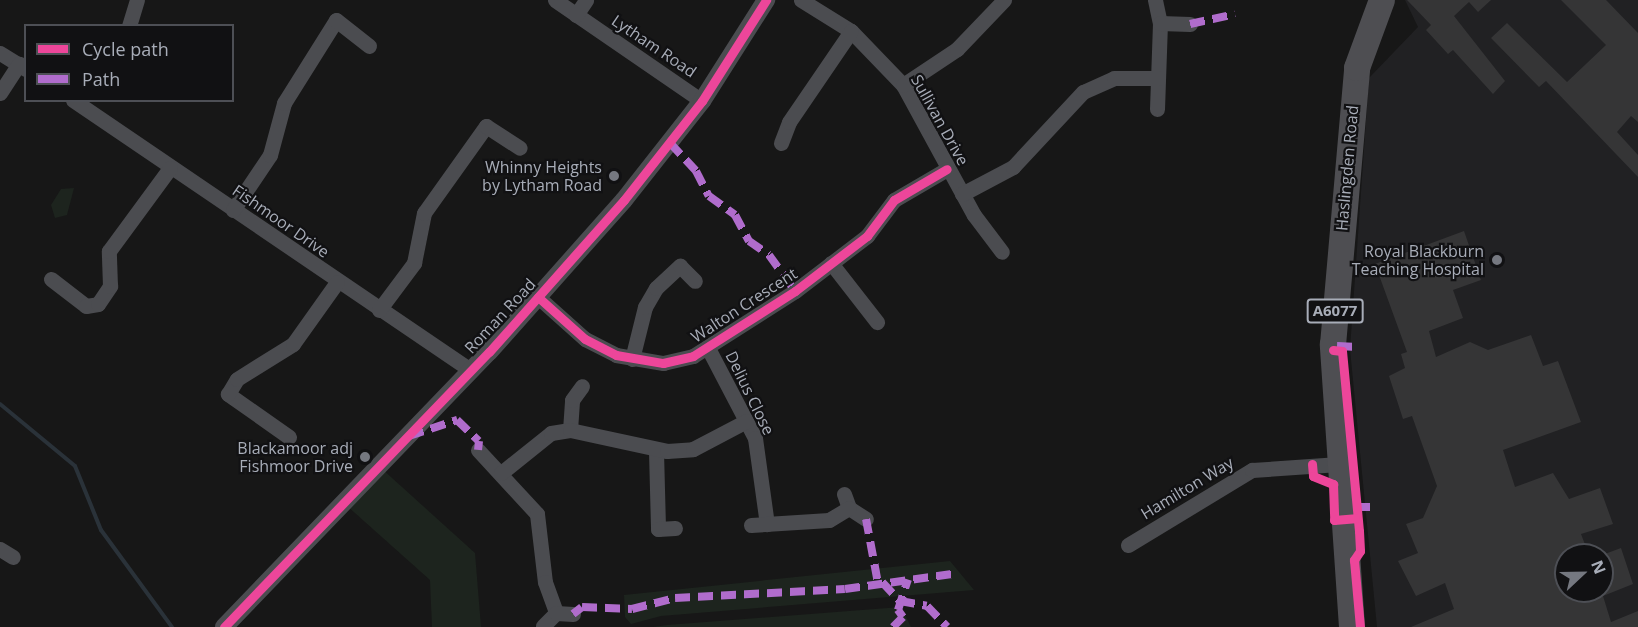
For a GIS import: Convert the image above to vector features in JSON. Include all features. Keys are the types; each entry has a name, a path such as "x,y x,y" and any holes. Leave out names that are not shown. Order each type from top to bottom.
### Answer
{"highway":[{"name":"Haslingden Road","path":"1352,627 1339,464 1333,345 1343,207 1357,68 1382,0"}],"street":[{"path":"130,24 137,0"},
{"name":"Lytham Road","path":"555,0 702,101"},
{"path":"576,15 586,0"},
{"name":"Roman Road","path":"224,627 538,297 702,101 766,0"},
{"name":"Sullivan Drive","path":"801,0 851,31 903,85 947,169 1002,252"},
{"path":"903,85 957,49 1004,0"},
{"path":"1155,0 1160,23 1157,109"},
{"path":"233,210 270,155 284,103 336,20 369,46"},
{"path":"1160,23 1190,24"},
{"path":"781,143 789,122 851,31"},
{"path":"0,52 22,67 0,93"},
{"path":"962,194 1013,167 1083,92 1114,78 1158,78"},
{"name":"Fishmoor Drive","path":"91,105 170,168 470,370"},
{"path":"379,310 414,263 424,213 486,126 520,148"},
{"path":"51,279 87,306 98,304 110,286 109,251 170,168"},
{"name":"Walton Crescent","path":"538,297 585,339 632,359 663,363 709,350 867,236 894,200 947,169"},
{"path":"831,263 877,322"},
{"path":"632,359 645,307 680,266 695,281"},
{"path":"289,437 228,394 237,379 293,344 337,282"},
{"name":"Delius Close","path":"709,350 746,421 758,451 767,524"},
{"path":"570,430 572,400 582,386"},
{"path":"501,473 542,437 570,430 657,451 693,448 746,421"},
{"path":"478,450 537,514 544,582 556,613"},
{"path":"657,451 658,530 675,528"},
{"name":"Hamilton Way","path":"1128,545 1252,470 1339,464"},
{"path":"751,525 829,520 847,501 867,519"},
{"path":"543,626 556,613 573,614"}],"shaded area":[{"name":"Royal Blackburn Teaching Hospital","path":"1405,0 1638,0 1638,627 1377,627 1350,349 1369,78 1418,27"},
{"path":"74,188 67,215 55,218 51,205 61,189"},
{"path":"381,468 475,553 481,627 432,627 430,580 346,505"},
{"path":"950,561 974,590 661,616 631,624 625,617 624,595"},
{"path":"901,607 911,627 653,627 667,625"}],"building":[{"path":"1407,0 1491,0 1478,12 1469,2 1454,16 1505,81 1493,94 1453,50 1448,54 1426,30 1431,25"},
{"path":"1561,0 1606,0 1638,33 1638,122 1631,116 1617,132 1638,155 1638,177 1546,81 1539,87 1491,38 1507,23 1567,82 1606,45"},
{"path":"1464,231 1481,280 1453,290 1463,318 1429,331 1436,357 1470,342 1488,350 1531,335 1543,366 1558,361 1581,422 1503,450 1515,487 1553,473 1569,499 1600,488 1613,524 1581,534 1584,543 1554,543 1554,603 1605,603 1611,622 1638,611 1638,627 1411,627 1454,609 1445,583 1416,596 1398,561 1418,553 1406,524 1423,518 1437,486 1412,416 1403,419 1389,376 1405,368 1401,354 1407,352 1375,264"},
{"path":"1621,548 1633,584 1614,592 1614,551"}],"waterway":[{"path":"0,404 75,466 101,530 172,627"}],"marked path":[{"path":"1190,24 1235,14"},
{"path":"670,143 696,171 709,196 735,215 749,241 769,255 795,291"},
{"path":"1337,346 1358,347"},
{"path":"409,436 457,420 479,441 478,450"},
{"path":"1355,507 1374,507"},
{"path":"866,519 878,583"},
{"path":"573,614 582,607 632,609 675,598 845,589 952,574"},
{"path":"893,627 903,617 898,610 908,580"},
{"path":"882,582 900,601 927,606 947,627"}],"cycle path":[{"path":"224,627 489,352 624,200 702,101 766,0"},
{"path":"538,297 585,339 616,355 663,363 693,356 795,291 867,236 894,200 947,169"},
{"path":"1333,350 1342,351 1359,531 1360,551 1354,560 1360,627"},
{"path":"1312,464 1313,476 1333,484 1334,520 1355,518"}],"place":[{"name":"Whinny Heights by Lytham Road","path":"614,176"},
{"name":"Royal Blackburn Teaching Hospital","path":"1497,260"},
{"name":"Blackamoor adj Fishmoor Drive","path":"365,457"}]}
